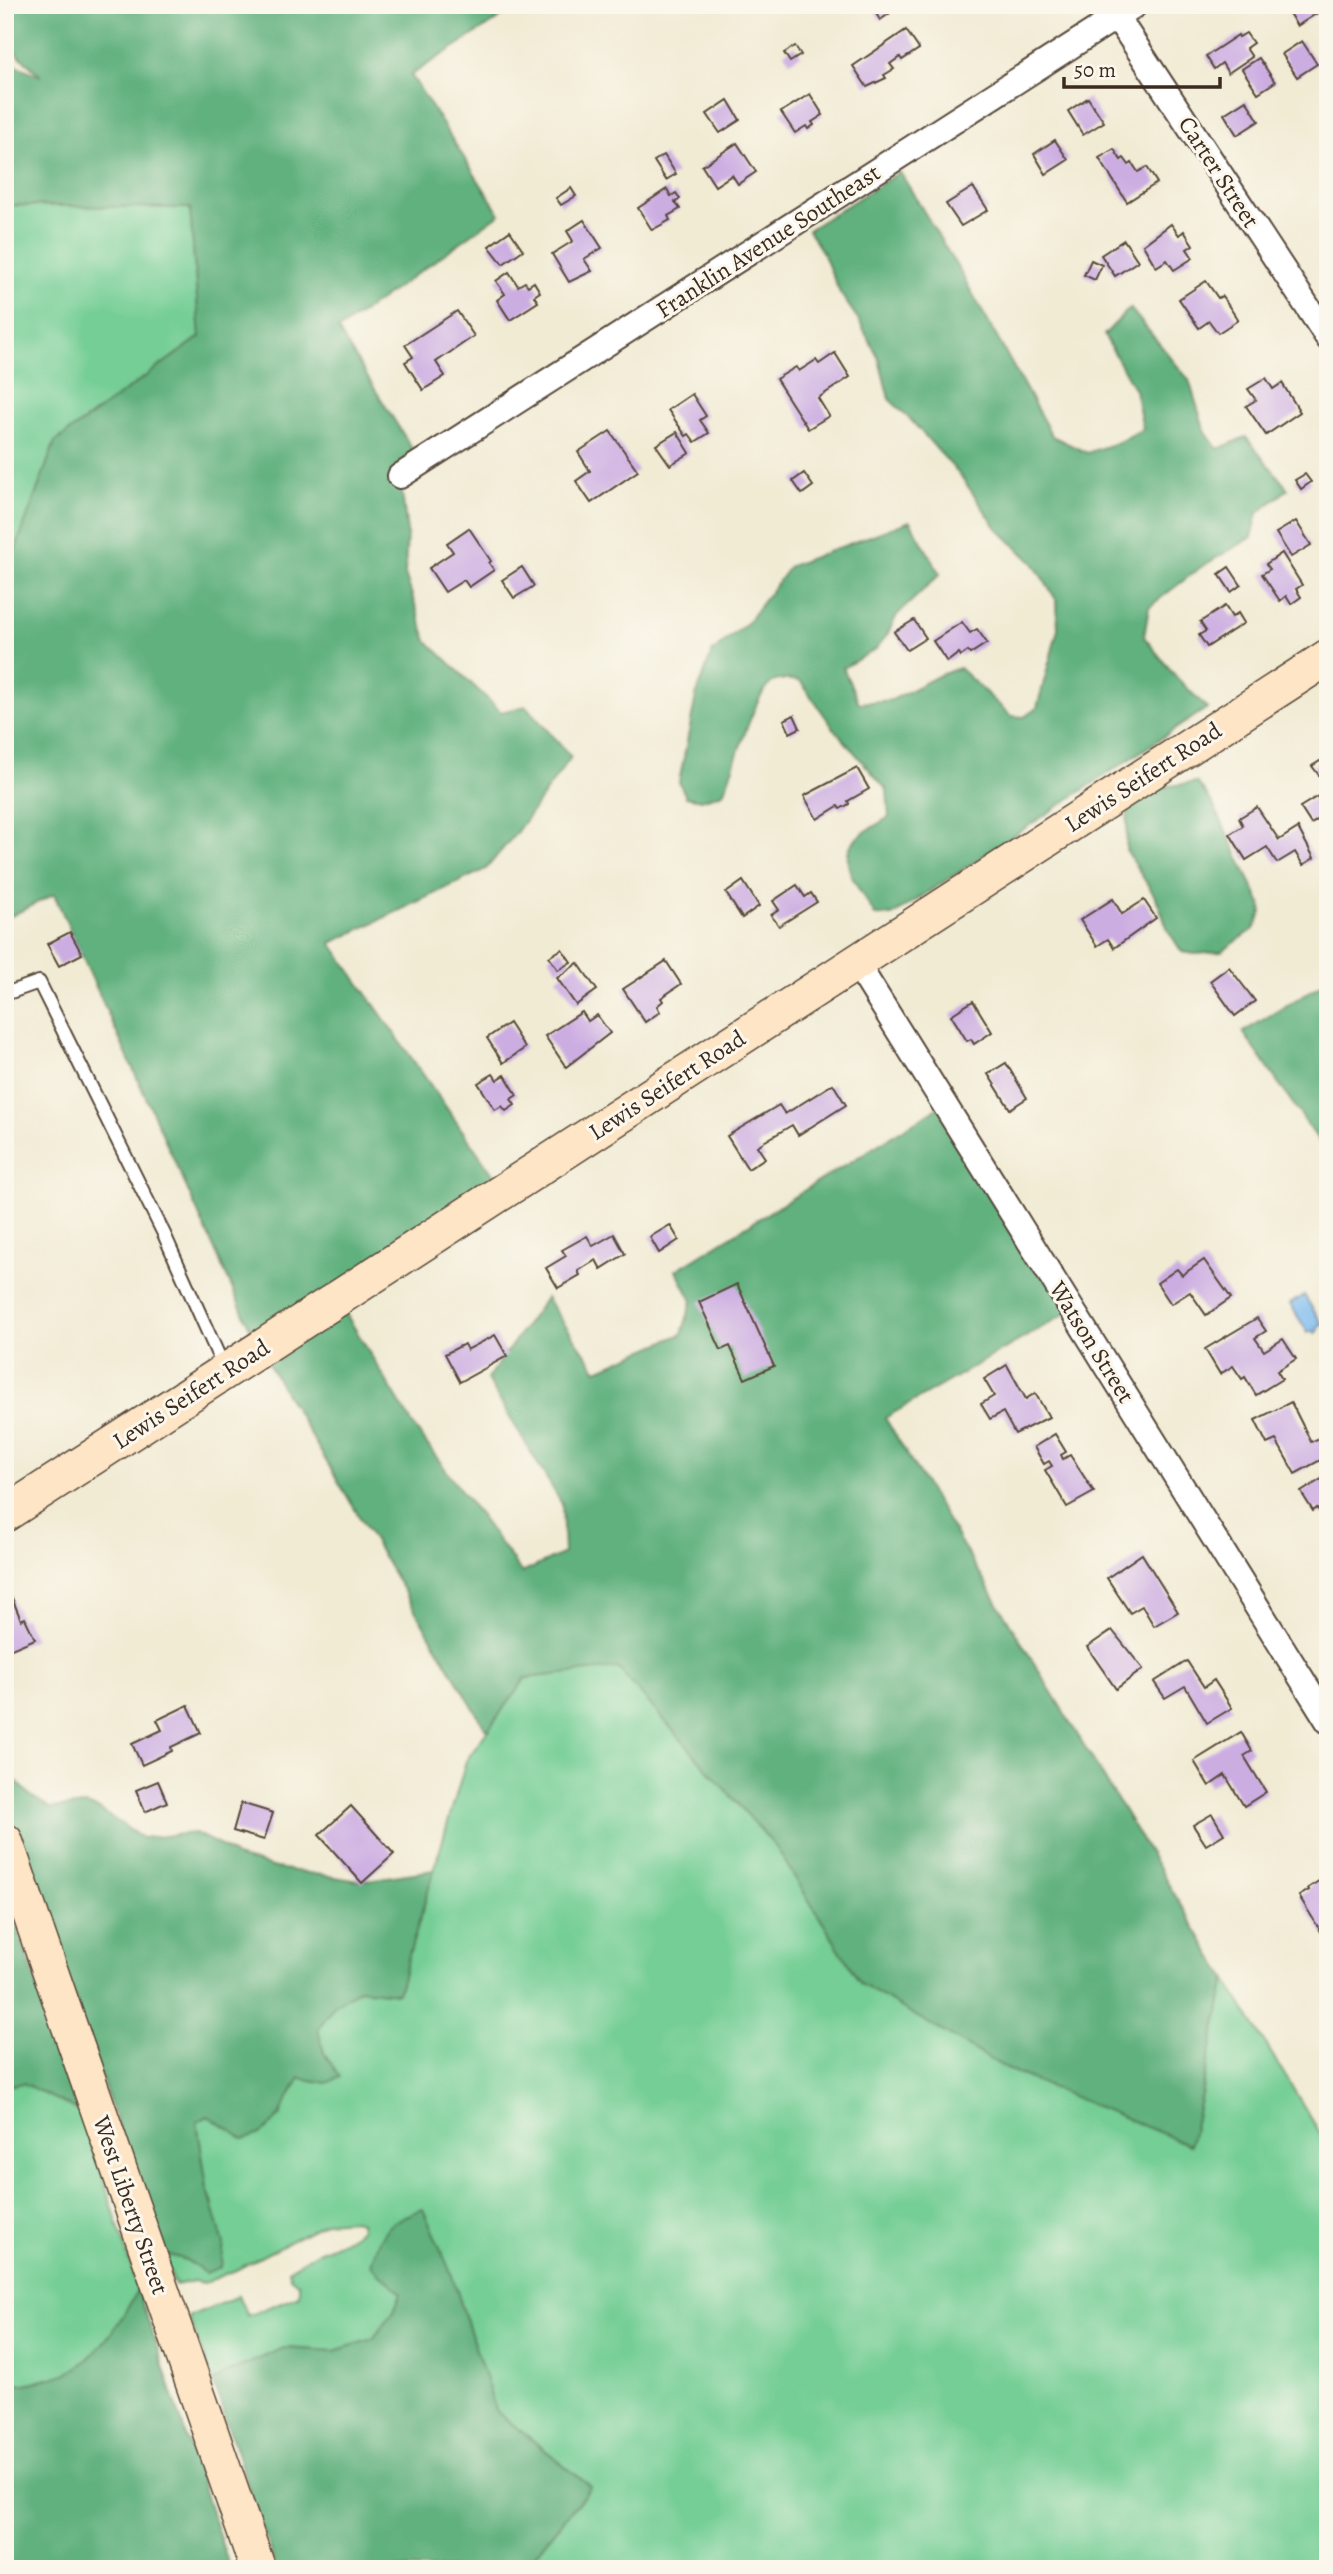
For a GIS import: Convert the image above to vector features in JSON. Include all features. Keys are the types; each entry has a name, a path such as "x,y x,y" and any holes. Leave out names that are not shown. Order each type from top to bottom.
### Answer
{"street":[{"name":"Carter Street","path":"1120,9 1328,338"},
{"name":"Franklin Avenue Southeast","path":"400,476 1120,9"},
{"name":"Lewis Seifert Road","path":"5,1514 1328,657"},
{"name":"Watson Street","path":"857,964 1328,1721"},
{"name":"West Liberty Street","path":"5,1842 258,2569"}],"lane":[{"path":"5,994 39,982 164,1234 226,1372"}],"green space":[{"path":"5,5 520,5 411,75 500,214 338,330 421,463 400,477 407,532 405,574 427,641 501,712 526,706 571,757 516,833 486,869 331,943 504,1190 337,1299 415,1428 522,1573 564,1553 562,1504 487,1379 546,1298 597,1370 682,1334 692,1301 676,1270 944,1104 1072,1310 885,1418 1226,1979 1190,2145 1007,2069 861,1984 776,1847 618,1668 526,1678 487,1731 260,1350 54,894 5,919 5,578 55,442 200,337 190,208 5,205 5,61 41,76 5,43"},
{"path":"900,172 962,275 1052,436 1087,453 1119,442 1143,429 1135,390 1104,335 1130,308 1189,380 1205,432 1218,449 1246,437 1288,489 1258,513 1252,537 1201,567 1149,607 1144,637 1177,678 1207,708 892,916 875,915 852,877 848,856 850,847 857,838 889,817 887,790 835,730 800,681 776,681 766,689 758,701 723,793 701,800 686,797 679,782 696,696 712,652 746,624 790,566 910,521 940,574 897,615 876,649 843,668 859,703 892,700 959,668 1011,716 1024,717 1037,708 1058,629 1057,601 1033,563 997,528 960,475 889,399 879,359 858,319 840,293 823,253 808,230"},
{"path":"5,205 190,208 200,337 55,442 5,578"},
{"path":"1197,782 1213,804 1261,904 1262,912 1254,929 1221,952 1195,954 1182,952 1169,932 1156,898 1126,850 1128,808 1163,787"},
{"path":"1328,980 1328,1154 1243,1032"},
{"path":"618,1667 776,1847 861,1984 1190,2145 1226,1979 1328,2146 1328,2569 523,2569 591,2487 496,2411 451,2273 377,2274 390,2280 401,2293 394,2311 373,2339 334,2351 284,2348 224,2374 213,2382 189,2317 238,2295 247,2316 299,2295 299,2284 290,2277 288,2270 318,2252 348,2239 361,2229 360,2222 353,2220 326,2222 236,2270 204,2283 194,2281 175,2285 162,2253 186,2260 205,2273 213,2204 207,2188 197,2122 208,2116 244,2139 280,2116 286,2099 300,2078 327,2083 318,2029 334,2005 359,1989 398,1993 466,1761 525,1678"},
{"path":"5,1769 31,1796 51,1808 86,1805 99,1809 142,1838 195,1833 236,1857 276,1868 360,1881 434,1870 398,1993 359,1989 334,2005 318,2029 324,2053 340,2077 327,2083 300,2078 273,2124 244,2139 208,2116 197,2122 207,2188 224,2243 221,2267 205,2273 186,2260 162,2253 5,1800"},
{"path":"5,1895 83,2113 23,2083 5,2086"},
{"path":"23,2083 83,2113 138,2290 105,2341 78,2367 43,2380 5,2386 5,2086"},
{"path":"423,2209 451,2273 496,2411 591,2487 523,2569 276,2569 213,2382 224,2374 284,2348 334,2351 373,2339 394,2311 401,2293 371,2264 375,2252 388,2228 401,2218"},
{"path":"138,2290 230,2569 5,2569 5,2386 43,2380 78,2367 105,2341"}],"water":[{"path":"1304,1295 1322,1324 1317,1327 1319,1330 1315,1333 1313,1330 1308,1333 1290,1304"}],"building":[{"path":"884,5 889,14 880,20 872,7"},
{"path":"1284,5 1323,5 1325,8 1297,26"},
{"path":"906,30 919,49 890,64 894,69 884,75 886,78 867,87 853,66"},
{"path":"1246,33 1253,43 1246,48 1252,57 1228,73 1222,63 1214,69 1206,56 1238,35 1239,37"},
{"path":"1302,41 1317,64 1297,77 1282,54"},
{"path":"795,46 801,55 790,62 784,53"},
{"path":"1259,58 1275,82 1258,93 1242,69"},
{"path":"810,94 823,115 812,122 814,125 808,129 806,126 795,133 781,112"},
{"path":"1088,98 1104,122 1083,135 1068,111"},
{"path":"728,100 740,120 720,133 707,114"},
{"path":"1246,100 1259,121 1237,135 1224,114"},
{"path":"1055,140 1068,160 1046,174 1034,154"},
{"path":"737,143 756,172 738,184 732,175 715,186 702,166"},
{"path":"1114,149 1121,160 1124,158 1129,165 1132,163 1138,172 1147,167 1157,183 1127,202 1099,158"},
{"path":"664,155 676,174 666,180 654,161"},
{"path":"973,187 988,210 961,226 946,204"},
{"path":"571,188 576,196 561,205 556,198"},
{"path":"667,189 671,196 676,193 680,199 675,202 680,209 668,216 670,220 652,230 638,208"},
{"path":"584,220 602,248 584,259 592,271 569,282 552,254 573,241 567,231"},
{"path":"1171,224 1179,235 1184,231 1193,245 1187,249 1193,258 1174,270 1167,260 1156,267 1143,245"},
{"path":"510,231 523,250 503,264 489,246"},
{"path":"1124,240 1138,261 1115,276 1101,255"},
{"path":"1091,260 1102,265 1095,280 1084,275"},
{"path":"509,272 518,286 525,282 528,286 534,282 540,292 534,296 538,302 510,320 497,300 505,294 496,281"},
{"path":"1206,281 1218,298 1222,296 1238,320 1218,333 1209,321 1199,328 1179,299"},
{"path":"457,311 474,336 436,362 445,376 423,390 405,362 413,357 405,345"},
{"path":"835,353 850,377 818,398 829,416 808,429 776,379 796,367 799,371 816,360 819,364"},
{"path":"1266,378 1273,389 1282,383 1300,412 1266,435 1246,406 1256,400 1248,389"},
{"path":"692,394 706,416 700,420 709,433 695,442 689,434 686,436 668,410"},
{"path":"610,431 638,471 591,503 576,481 590,471 578,452"},
{"path":"677,432 690,453 670,465 656,445"},
{"path":"804,473 813,486 802,494 793,481"},
{"path":"1305,474 1311,482 1301,489 1295,480"},
{"path":"1296,521 1311,545 1291,557 1276,533"},
{"path":"469,528 494,570 469,587 464,580 445,592 429,568 453,552 447,543"},
{"path":"1282,553 1302,585 1296,589 1301,597 1291,604 1286,596 1280,601 1262,574 1270,569 1266,564"},
{"path":"522,567 534,586 514,598 502,580"},
{"path":"1229,567 1241,585 1231,592 1219,574"},
{"path":"1225,606 1232,617 1238,613 1244,623 1207,647 1199,635 1206,631 1200,622"},
{"path":"914,620 926,638 907,650 894,632"},
{"path":"962,622 970,633 977,629 987,643 970,654 968,651 961,656 959,653 947,662 933,641"},
{"path":"794,715 800,728 790,733 784,720"},
{"path":"1328,756 1328,787 1312,766"},
{"path":"857,768 869,789 848,801 849,804 840,809 838,806 817,819 804,796"},
{"path":"1328,790 1328,813 1311,824 1300,807"},
{"path":"1257,807 1279,840 1298,828 1314,858 1303,865 1295,852 1277,863 1267,847 1246,860 1230,834 1243,826 1239,818"},
{"path":"743,881 759,906 742,918 726,893"},
{"path":"797,885 805,897 811,893 817,902 779,926 771,915 779,910 773,901"},
{"path":"1113,899 1122,914 1144,900 1156,918 1114,948 1108,939 1097,946 1080,920"},
{"path":"70,932 82,954 59,966 47,944"},
{"path":"562,949 571,962 558,970 549,957"},
{"path":"666,961 681,984 661,998 663,1001 657,1006 660,1012 645,1022 623,989"},
{"path":"578,963 597,990 576,1005 557,978"},
{"path":"1229,967 1255,1001 1235,1016 1210,981"},
{"path":"973,1001 992,1032 974,1044 971,1039 967,1041 951,1015"},
{"path":"582,1012 588,1021 597,1015 610,1033 566,1067 545,1036"},
{"path":"509,1023 525,1048 503,1063 487,1038"},
{"path":"1006,1063 1027,1098 1010,1109 988,1074"},
{"path":"493,1074 497,1080 505,1075 517,1095 511,1099 515,1105 506,1111 502,1106 495,1110 478,1083"},
{"path":"833,1084 846,1105 798,1135 792,1125 757,1146 765,1158 748,1169 727,1136 779,1105 785,1114"},
{"path":"670,1225 679,1240 659,1253 650,1237"},
{"path":"614,1234 625,1254 601,1269 596,1260 578,1271 580,1275 558,1288 546,1268 566,1256 562,1250 587,1236 593,1246"},
{"path":"1204,1260 1231,1298 1206,1315 1190,1292 1171,1304 1157,1283 1177,1269 1182,1275"},
{"path":"737,1284 774,1366 745,1379 730,1346 721,1350 699,1302"},
{"path":"1257,1318 1266,1331 1255,1338 1264,1351 1283,1339 1296,1359 1277,1371 1282,1379 1256,1395 1245,1377 1242,1379 1233,1366 1220,1374 1205,1349"},
{"path":"495,1335 507,1356 460,1382 445,1354 464,1344 467,1350"},
{"path":"1007,1365 1026,1399 1035,1393 1049,1417 1015,1434 1003,1412 990,1419 981,1404 994,1396 984,1379"},
{"path":"1291,1402 1311,1442 1328,1434 1328,1456 1295,1474 1276,1440 1267,1444 1255,1420"},
{"path":"1055,1434 1066,1452 1061,1455 1063,1459 1070,1455 1094,1492 1067,1507 1045,1470 1052,1466 1049,1461 1044,1464 1034,1447"},
{"path":"1328,1475 1328,1510 1321,1514 1317,1508 1313,1511 1301,1492"},
{"path":"1142,1554 1178,1612 1154,1626 1142,1606 1130,1613 1107,1578"},
{"path":"12,1598 21,1620 25,1618 35,1639 7,1651 5,1601"},
{"path":"1112,1630 1143,1669 1116,1689 1087,1647"},
{"path":"1187,1661 1204,1687 1214,1680 1232,1708 1207,1723 1185,1686 1165,1698 1154,1682"},
{"path":"188,1705 201,1733 142,1765 132,1744 162,1730 157,1720"},
{"path":"1241,1732 1252,1751 1244,1756 1266,1792 1244,1806 1225,1775 1209,1786 1194,1761"},
{"path":"158,1781 167,1802 145,1812 136,1790"},
{"path":"241,1803 273,1813 264,1840 233,1831"},
{"path":"351,1806 394,1854 362,1883 319,1835"},
{"path":"1212,1814 1224,1834 1206,1845 1193,1825"},
{"path":"1328,1875 1328,1932 1323,1935 1299,1896"}]}
